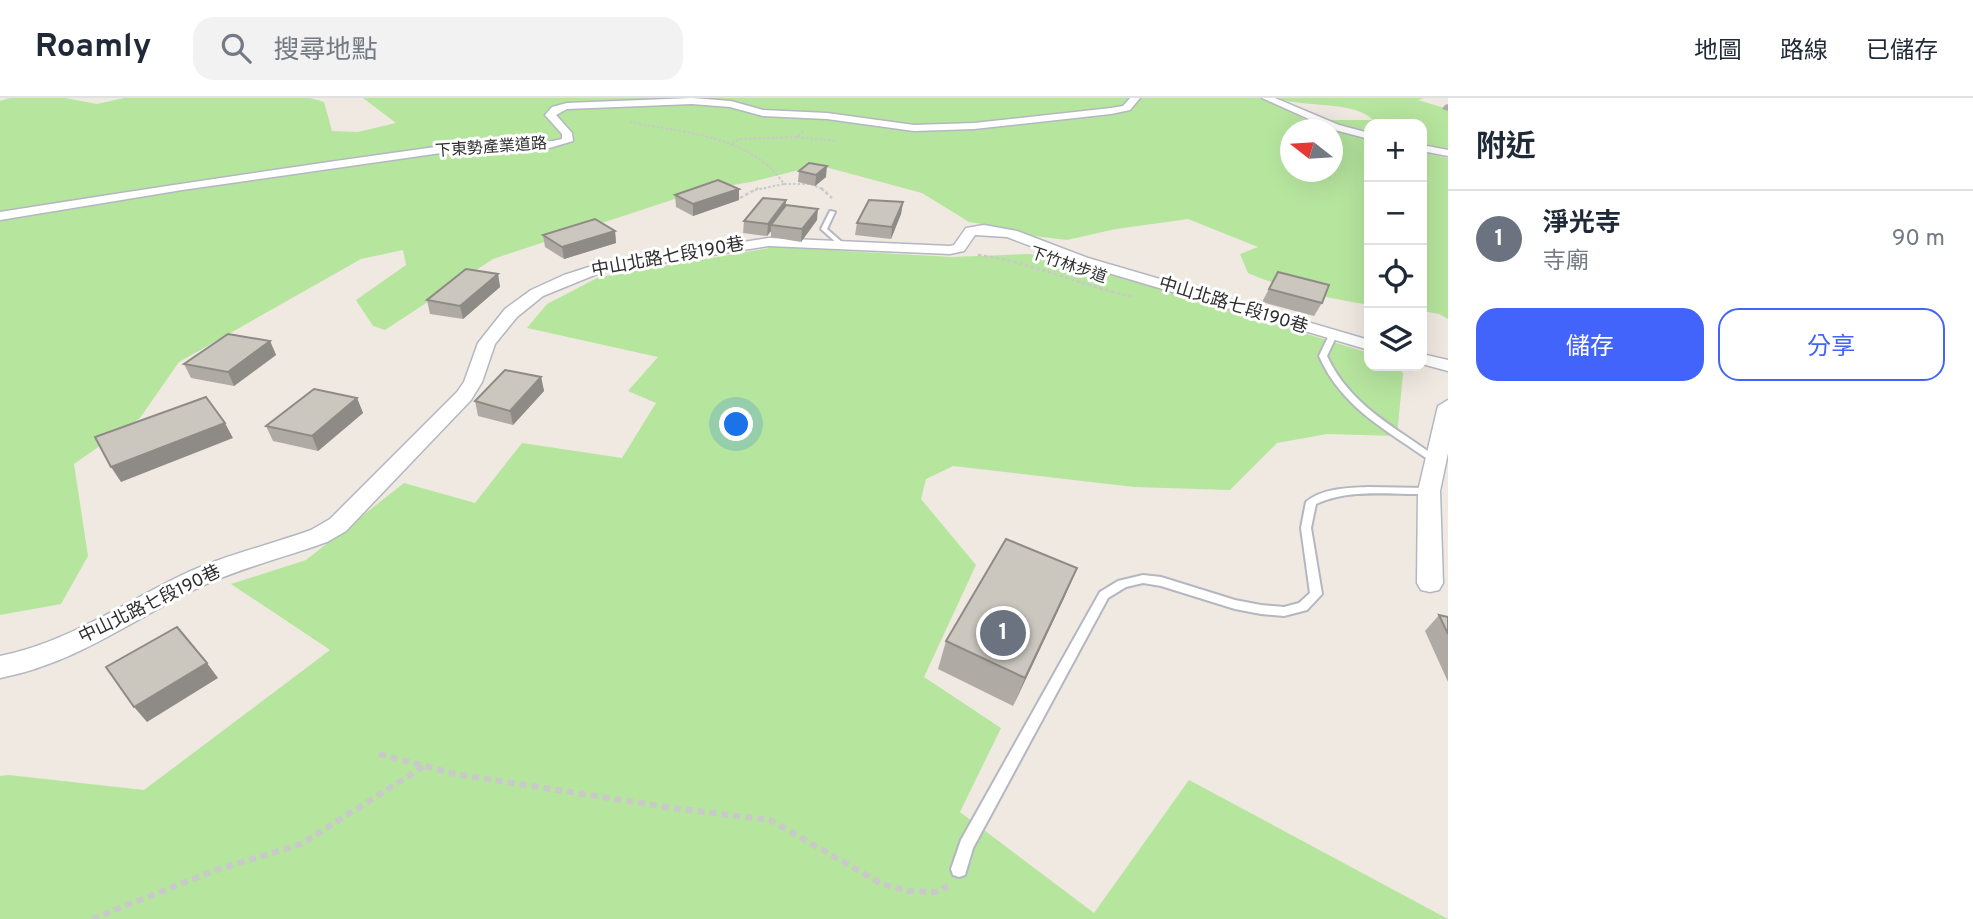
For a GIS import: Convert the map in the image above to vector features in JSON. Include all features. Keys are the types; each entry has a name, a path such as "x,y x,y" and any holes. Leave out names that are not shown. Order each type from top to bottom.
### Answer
{"street":[{"name":"下東勢產業道路","path":"0,216 182,186 455,148 546,146 567,141 567,133 550,115 556,109 568,106 692,102 731,104 763,113 827,116 914,128 948,128 1111,111 1126,107 1135,98"},
{"path":"1267,98 1335,127 1364,135"},
{"path":"1427,149 1448,153"},
{"name":"中山北路七段190巷","path":"0,667 83,639 192,581 319,537 338,525 464,396 473,382 487,344 511,313 537,293 569,278 600,268 750,244 841,244 950,250 959,248 971,231 991,229 1026,239 1069,257 1364,344"},
{"path":"1427,360 1448,366"},
{"path":"1430,583 1429,491 1448,406"}],"lane":[{"path":"832,212 824,229 841,244"},
{"path":"1333,335 1324,356 1327,368 1337,382 1367,412 1436,461"},
{"path":"959,869 973,833 1104,595 1115,585 1151,579 1239,605 1277,612 1301,608 1311,603 1315,594 1306,528 1311,502 1321,496 1340,493 1429,491"}],"path":[{"path":"624,121 732,143 754,154 784,184"},
{"path":"797,137 835,141"},
{"path":"740,198 758,188 798,182 827,191 834,202 832,212"},
{"name":"下竹林步道","path":"978,255 1012,260 1110,293 1145,298"},
{"path":"379,754 455,774 645,804 770,820 882,884 909,891 936,891 951,884 959,869"},
{"path":"92,919 213,871 301,844 424,766"}],"green space":[{"path":"10,98 65,98 97,104 124,98 310,98 324,102 332,131 358,132 396,123 363,98 1131,98 1122,106 1106,110 948,126 912,126 765,112 694,100 553,108 563,140 545,145 500,142 453,144 188,182 0,213 0,101"},
{"path":"1140,98 1261,98 1305,119 1280,119 1280,182 1343,182 1343,132 1364,138 1364,304 1293,289 1248,273 1240,254 1258,247 1188,219 1116,229 1067,240 1034,236 1007,228 969,222 922,193 829,168 811,167 751,182 702,190 493,259 385,330 373,326 356,300 406,265 403,250 361,259 179,362 140,418 74,464 88,556 61,604 0,615 0,219 284,174 427,155 570,141 554,115 560,109 693,103 728,105 762,115 826,117 913,130 1112,112"},
{"path":"1275,98 1424,98 1418,100 1448,109 1448,151 1427,147 1427,119 1372,119 1341,107"},
{"path":"1343,120 1364,120 1364,133 1343,127"},
{"path":"1427,153 1448,158 1448,319 1427,312"},
{"path":"776,247 951,257 1029,254 1062,259 1364,351 1364,371 1401,371 1403,373 1397,436 1327,434 1277,443 1230,490 1134,487 953,466 926,479 921,499 976,565 924,677 1001,728 960,812 1094,913 1189,780 1448,919 0,919 0,776 144,790 330,650 231,584 306,560 404,483 475,503 522,443 622,458 656,403 628,391 658,357 527,328 547,304 599,277"}],"building":[{"path":"809,163 827,166 816,175 799,171"},
{"path":"718,180 739,189 693,204 675,195"},
{"path":"763,198 786,200 768,224 744,221"},
{"path":"869,200 903,202 892,227 857,223"},
{"path":"786,205 818,209 802,229 771,225"},
{"path":"595,219 615,231 562,247 543,235"},
{"path":"466,269 498,274 460,306 427,300"},
{"path":"1278,272 1329,285 1322,303 1269,289"},
{"path":"228,334 270,341 228,372 184,364"},
{"path":"505,370 541,377 510,411 475,401"},
{"path":"314,389 357,398 312,436 266,426"},
{"path":"206,397 225,423 111,467 95,437"},
{"path":"1006,539 1077,568 1025,678 946,641"},
{"path":"1439,615 1448,617 1448,634"},
{"path":"177,627 207,663 134,707 106,667"}],"place":[{"name":"淨光寺","path":"1003,633"}]}
